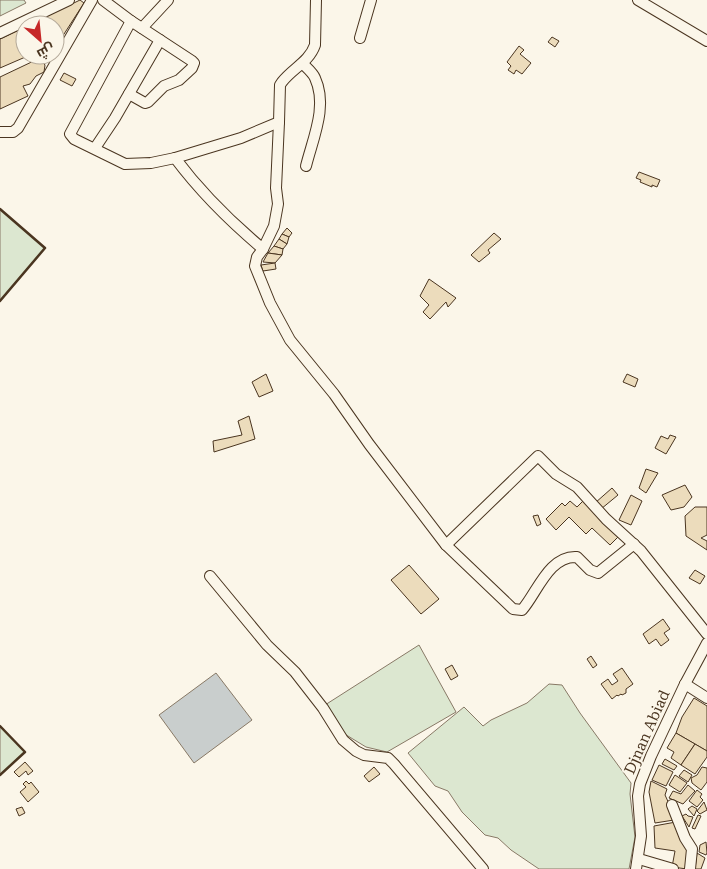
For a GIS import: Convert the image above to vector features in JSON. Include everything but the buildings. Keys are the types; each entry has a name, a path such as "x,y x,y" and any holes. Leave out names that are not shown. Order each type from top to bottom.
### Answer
{"street":[{"path":"0,33 69,0"},
{"path":"0,132 13,132 18,128 92,0"},
{"path":"103,0 192,61 193,66 179,80 164,86 148,102 145,103 129,94"},
{"path":"142,28 168,0"},
{"path":"316,0 315,44 310,56 285,78 280,85 276,188 278,204 274,226 263,249 257,256 255,266 270,304 290,340 334,394 369,444 446,545 513,609 519,611 524,608 545,576 556,565 575,556 590,570 598,573 634,544"},
{"path":"360,38 370,0"},
{"path":"638,0 707,41"},
{"path":"131,21 70,134 72,138 125,164 151,163 175,158 241,138 279,122"},
{"path":"95,148 160,40"},
{"path":"303,64 316,79 320,99 318,124 306,166"},
{"path":"175,158 192,180 239,228 263,249"},
{"path":"446,545 538,456 556,474 577,487 606,519 634,544 707,634"},
{"path":"210,576 267,644 296,672 323,708 343,740 364,755 388,758 484,869"},
{"name":"Djnan Abiad","path":"636,869 641,836 638,796 640,784 685,684 707,643"},
{"path":"685,684 707,698"},
{"path":"672,804 685,838 692,849 690,869"},
{"path":"639,858 673,869"}],"green space":[{"path":"0,0 24,0 26,3 0,16"},
{"path":"0,209 45,248 0,301"},
{"path":"419,645 456,712 387,752 366,747 343,733 325,705"},
{"path":"549,684 562,685 631,783 630,794 635,837 629,869 539,869 511,850 498,838 485,835 462,812 448,791 435,786 408,753 464,707 483,726 491,720 527,703"},
{"path":"0,726 25,752 0,775"}],"shaded area":[{"path":"216,673 252,720 194,763 159,715"}],"wall":[{"path":"0,209 45,248 0,301"},
{"path":"0,726 25,752 0,775"}]}
